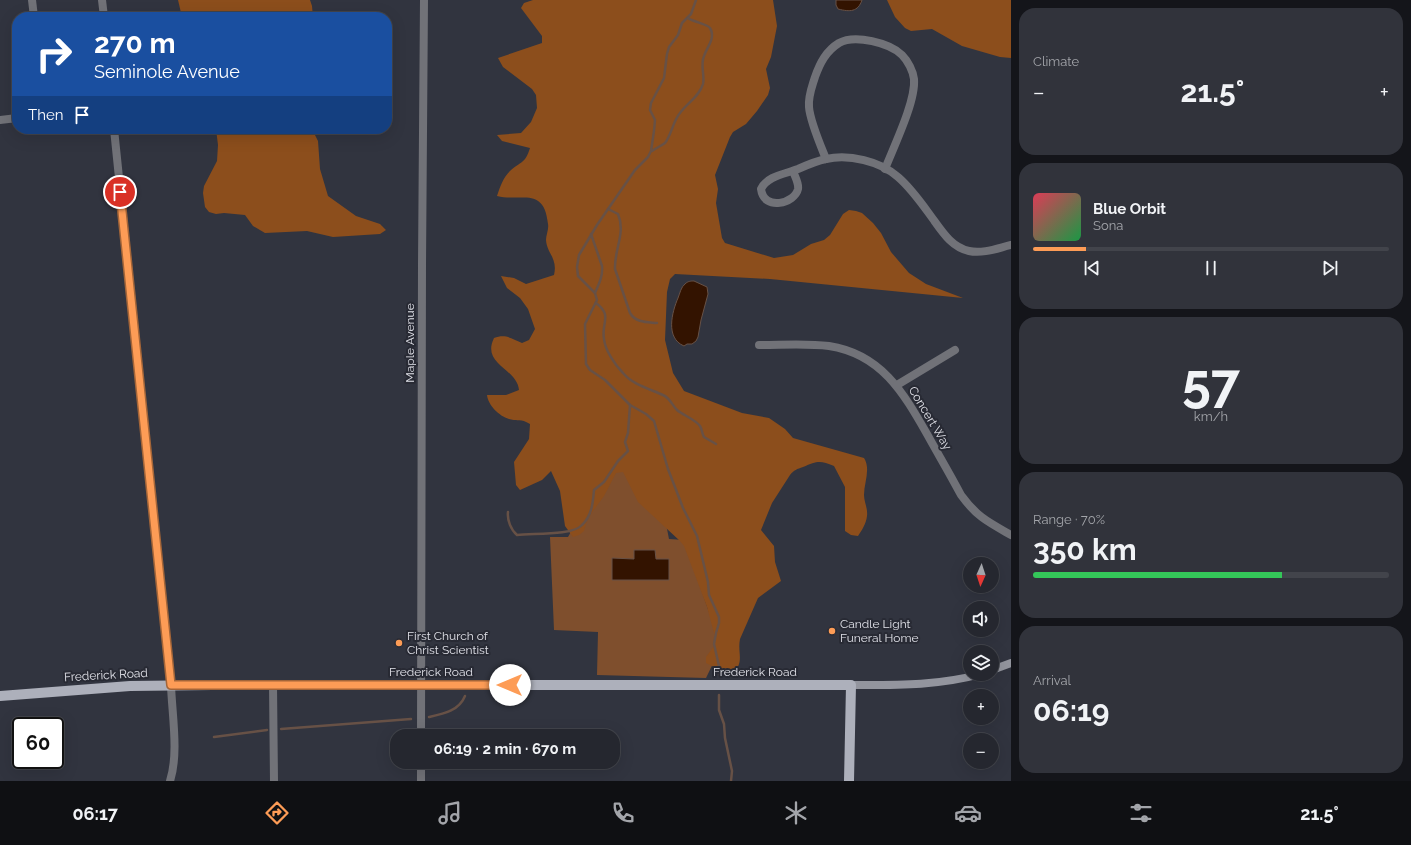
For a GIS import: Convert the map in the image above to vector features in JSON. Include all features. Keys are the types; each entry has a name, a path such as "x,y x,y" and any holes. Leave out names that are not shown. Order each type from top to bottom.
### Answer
{"main road":[{"path":"999,667 1011,663"},
{"name":"Frederick Road","path":"0,696 171,685 851,685 929,684 949,682 963,678"},
{"path":"849,781 851,685"}],"street":[{"path":"32,0 33,12"},
{"path":"102,0 103,12"},
{"name":"Maple Avenue","path":"421,729 424,0"},
{"path":"826,159 809,108 811,90 819,67 824,57 831,49 840,43 851,39 865,40 891,48 901,54 907,60 914,78 912,100 885,168"},
{"path":"0,120 12,119"},
{"path":"115,134 171,685 174,766 170,781"},
{"path":"793,171 798,183 798,188 796,194 792,198 779,202 768,202 764,199 762,189 767,180 826,159 837,157 849,158 873,163 897,175 912,191 945,236 959,247 969,251 986,251 1011,245"},
{"name":"Concert Way","path":"759,345 829,346 846,350 875,365 897,385 909,402 961,495 970,507 988,523 1011,535"},
{"path":"897,385 955,350"},
{"path":"273,685 274,781"},
{"path":"421,769 421,781"}],"shaded area":[{"path":"178,0 310,0 313,12 181,12"},
{"path":"533,0 773,0 777,26 771,57 766,69 770,88 768,95 746,124 733,132 715,175 718,189 716,203 722,238 725,243 774,258 793,255 811,244 824,240 830,235 843,214 849,210 856,211 862,213 873,223 881,233 891,252 909,273 926,284 963,298 770,279 675,274 670,279 667,292 665,340 673,373 684,391 742,413 769,418 785,429 793,438 864,458 867,467 864,495 867,516 865,524 858,536 851,535 845,531 845,487 834,466 822,462 815,462 797,469 790,475 772,503 761,530 774,546 775,562 781,581 758,598 740,639 740,658 738,667 730,675 706,663 706,657 714,646 714,633 707,607 684,546 638,502 623,472 616,473 604,496 588,518 584,531 573,537 565,526 560,491 551,471 542,480 520,490 516,485 514,462 529,439 530,424 524,421 512,420 501,415 489,403 487,395 506,395 519,390 517,383 512,376 496,361 492,354 491,347 494,338 511,338 522,343 529,340 535,329 528,309 520,298 507,288 501,276 514,278 526,284 554,275 555,269 555,264 548,249 546,240 548,224 546,212 542,204 537,200 530,198 497,196 505,177 524,160 530,148 502,141 497,135 521,133 531,122 537,108 536,95 532,89 503,67 498,58 542,43 542,36 521,8 524,3"},
{"path":"836,0 862,0 856,9 846,11 838,9"},
{"path":"887,0 1011,0 1011,58 1000,57 962,46 932,29 911,31 905,28 895,17"},
{"path":"217,134 314,134 318,141 320,169 328,196 356,216 380,224 386,230 380,234 333,237 307,231 265,233 253,226 245,215 224,213 216,214 209,212 205,207 203,193 204,186 217,161 218,145"},
{"path":"694,281 707,287 708,294 698,337 692,344 687,344 684,346 674,337 672,331 672,317 682,287 687,282"},
{"path":"619,448 651,448 669,539 684,540 721,647 706,678 597,675 598,632 554,630 550,537 568,537"},
{"path":"634,550 655,550 656,559 669,559 669,580 612,580 612,558 634,559"}],"waterway":[{"path":"696,0 691,14 682,23 678,35 669,47 664,78 651,103 650,110 655,120 651,151 648,157 635,170 597,225 579,255 577,267 578,276 595,293 597,300 585,324 586,364 590,370 605,380 630,405 646,414 654,421 668,469 683,508 697,536 708,582 709,595 719,617 714,644 720,676"},
{"path":"652,151 665,143 678,116 699,93 703,84 703,59 712,39 712,32 709,27 688,18"},
{"path":"608,209 618,214 620,221 621,228 615,269 630,313 635,319 657,323"},
{"path":"591,234 602,266 601,277 595,293"},
{"path":"596,303 604,312 605,316 603,333 606,348 620,370 637,384 665,396 677,410 701,427 704,437 716,444"},
{"path":"508,512 510,525 517,535 570,531 577,529 582,525 590,513 594,490 604,482 618,461 628,451 625,442 628,433 630,405"},
{"path":"719,695 719,710 724,724 725,738 732,771 731,781"},
{"path":"429,717 450,711 459,705 465,696"},
{"path":"281,729 411,719"},
{"path":"214,737 267,730"}],"place":[{"name":"Candle Light Funeral Home","path":"832,631"},
{"name":"First Church of Christ Scientist","path":"399,643"}],"route":[{"path":"120,192 171,685 510,685"}]}
